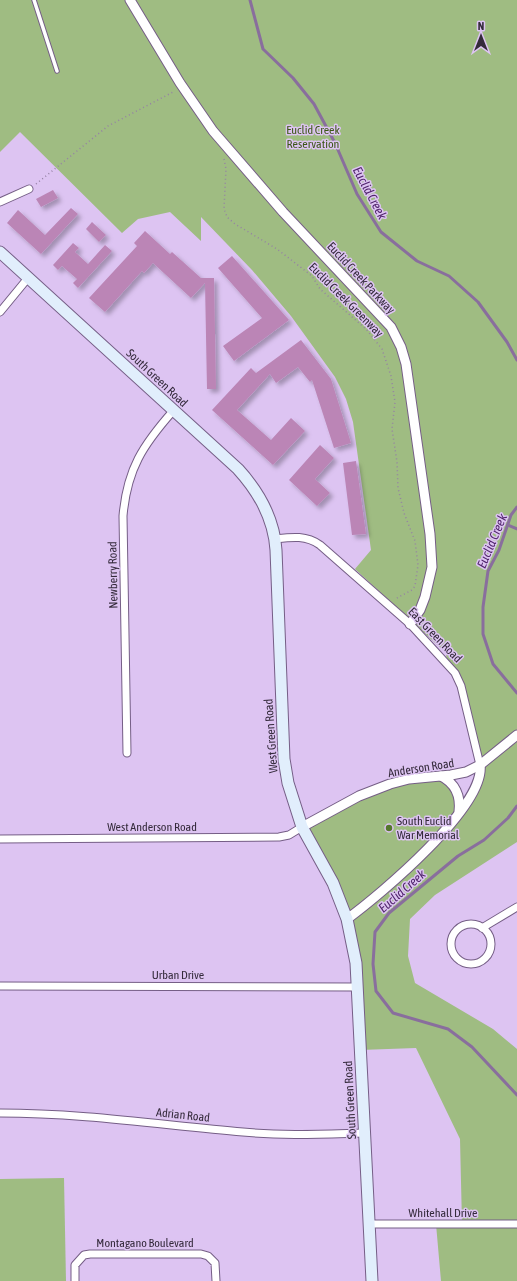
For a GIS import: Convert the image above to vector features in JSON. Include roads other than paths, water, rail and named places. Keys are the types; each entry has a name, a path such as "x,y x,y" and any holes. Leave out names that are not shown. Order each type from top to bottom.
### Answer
{"main road":[{"name":"South Green Road","path":"0,252 248,480 264,506 274,529 275,539"},
{"name":"West Green Road","path":"275,539 284,759 288,783 302,827 332,883 347,919"},
{"name":"South Green Road","path":"347,919 356,963 372,1281"}],"street":[{"name":"Euclid Creek Parkway","path":"130,0 180,83 213,131 283,212 391,327 401,347 408,379 430,534 432,567 425,598 420,610 410,624"},
{"path":"0,202 29,189"},
{"path":"0,312 28,278"},
{"name":"Newberry Road","path":"127,753 124,500 131,471 138,456 152,435 173,411"},
{"name":"East Green Road","path":"275,539 302,537 314,541 410,624 455,673 461,686 480,765 480,776 459,814 436,840 376,897 347,919"},
{"name":"Anderson Road","path":"302,827 332,810 377,788 409,779 459,774 480,765 517,735"},
{"path":"441,776 453,784 459,802 459,814"},
{"name":"West Anderson Road","path":"0,839 279,837 289,835 302,827"},
{"path":"482,928 517,908"},
{"path":"466,925 474,925 482,928 489,934 492,943 488,956 481,962 472,964 459,960 452,949 452,941 455,933 466,925"},
{"name":"Urban Drive","path":"0,986 357,987"},
{"name":"Adrian Road","path":"0,1113 54,1114 110,1118 269,1134 364,1133"},
{"name":"Whitehall Drive","path":"369,1224 517,1224"},
{"name":"Montagano Boulevard","path":"75,1281 75,1265 84,1255 90,1254 201,1254 208,1256 215,1263 216,1281"}],"lane":[{"path":"34,0 57,71"}],"waterway":[{"name":"Euclid Creek","path":"250,0 263,49 293,78 314,104 335,143 357,194 381,232 417,261 449,276 478,302 507,342 517,360"},
{"name":"Euclid Creek","path":"517,507 511,515 499,550 488,571 483,607 483,634 493,664 517,693"},
{"path":"508,525 517,529"},
{"name":"Euclid Creek","path":"517,806 508,818 484,840 458,856 389,913 375,932 373,964 376,991 393,1013 448,1029 472,1047 517,1095"}],"place":[{"name":"South Euclid War Memorial","path":"389,828"}],"park label":[{"name":"Euclid Creek Reservation","path":"313,137"}]}
